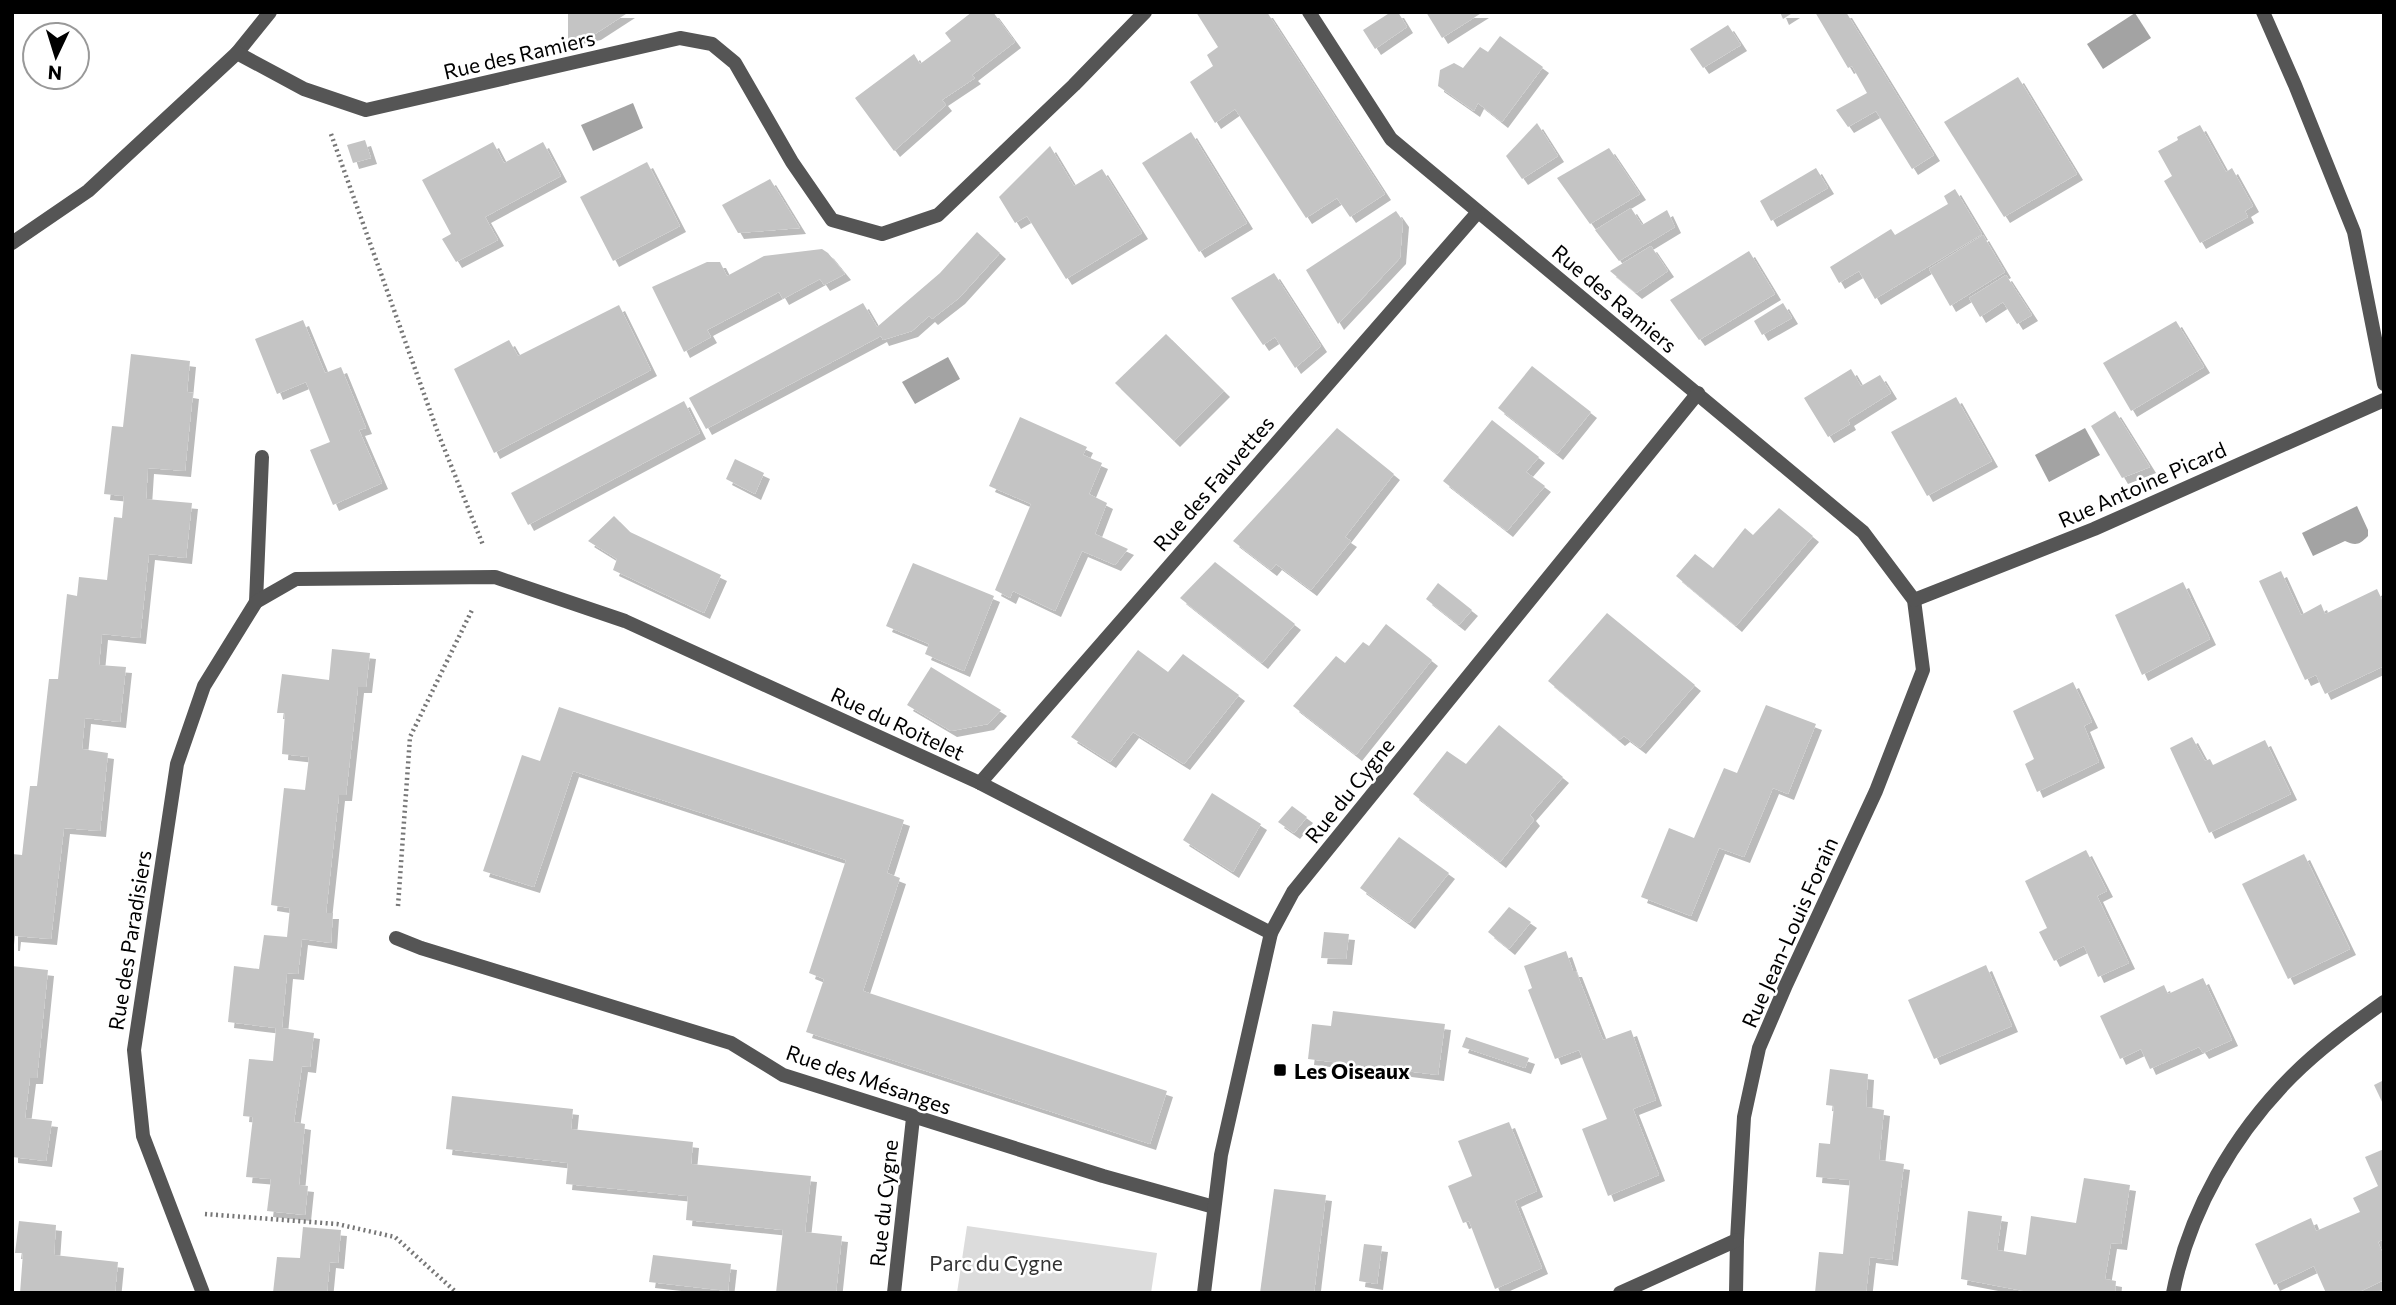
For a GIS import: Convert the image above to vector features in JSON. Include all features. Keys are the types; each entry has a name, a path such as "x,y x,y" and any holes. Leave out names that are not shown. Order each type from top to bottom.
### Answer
{"street":[{"path":"12,243 89,191 237,53 270,12"},
{"name":"Rue des Ramiers","path":"237,53 304,89 366,110 680,38 712,44 735,62 792,162 832,220 882,234 938,215 1074,85 1145,12"},
{"name":"Rue des Ramiers","path":"1308,12 1391,139 1863,533 1914,600"},
{"path":"2263,12 2354,232 2384,384"},
{"name":"Rue des Fauvettes","path":"980,783 1478,212"},
{"name":"Rue du Cygne","path":"1204,1293 1221,1155 1271,933 1293,892 1698,393"},
{"name":"Rue Antoine Picard","path":"1914,600 2094,529 2384,400"},
{"name":"Rue des Paradisiers","path":"256,602 262,457"},
{"name":"Rue des Paradisiers","path":"204,1293 143,1136 134,1050 177,764 204,686 256,602 296,579 495,577"},
{"name":"Rue du Roitelet","path":"495,577 625,621 980,783 1271,933"},
{"name":"Rue Jean-Louis Forain","path":"1736,1293 1744,1117 1759,1048 1875,791 1923,670 1914,600"},
{"name":"Rue des Mésanges","path":"396,938 732,1043 783,1075 913,1118 1214,1208"},
{"path":"2173,1293 2196,1216 2223,1163 2257,1115 2292,1075 2339,1034 2384,1002"},
{"name":"Rue du Cygne","path":"894,1293 913,1118"},
{"path":"1620,1293 1737,1240"}],"path":[{"path":"334,138 438,433 495,577"},
{"path":"396,938 410,737 474,606"},
{"path":"173,1212 338,1224 396,1237 457,1293"}],"green space":[{"name":"Parc du Cygne","path":"967,1226 1157,1253 1151,1293 957,1293"}],"shaded area":[{"path":"2135,13 2151,38 2103,69 2087,44"},
{"path":"633,103 643,128 593,151 581,125"},
{"path":"948,357 960,379 915,404 902,382"},
{"path":"2085,428 2100,455 2049,482 2035,455"},
{"path":"2357,506 2368,536 2357,544 2345,541 2313,556 2302,533"}],"building":[{"path":"568,12 629,12 595,34 568,40"},
{"path":"972,12 993,12 1015,42 972,75 975,78 942,100 946,105 894,151 855,98 914,54 920,64 951,41 945,33"},
{"path":"1196,12 1267,12 1385,194 1350,217 1337,198 1306,218 1235,109 1215,123 1190,82 1213,66 1207,55 1218,47"},
{"path":"1391,12 1398,12 1407,27 1375,49 1363,30"},
{"path":"1426,12 1483,12 1442,38"},
{"path":"1780,12 1794,12 1783,19"},
{"path":"1815,12 1846,12 1934,155 1912,169 1876,111 1848,127 1836,110 1867,93 1852,66 1848,68"},
{"path":"1728,25 1741,45 1703,68 1690,49"},
{"path":"1500,36 1543,67 1502,122 1478,103 1474,111 1438,86 1440,70 1454,63 1463,68 1480,47 1488,52"},
{"path":"2018,77 2077,174 2004,217 1944,122"},
{"path":"1537,123 1558,156 1522,179 1506,156"},
{"path":"2200,125 2226,172 2232,168 2253,206 2245,211 2248,217 2200,243 2164,181 2172,176 2158,151"},
{"path":"1191,132 1247,223 1199,252 1142,163"},
{"path":"365,140 371,158 353,163 347,145"},
{"path":"493,142 504,163 543,142 561,176 485,217 498,240 456,262 442,239 451,234 422,180"},
{"path":"1050,146 1074,186 1102,169 1142,233 1066,279 1027,216 1015,223 999,197"},
{"path":"1609,148 1640,194 1590,224 1557,178"},
{"path":"647,162 680,226 613,261 580,197"},
{"path":"1816,168 1828,188 1771,221 1760,201"},
{"path":"770,179 800,228 738,233 722,205"},
{"path":"1955,189 1982,234 1875,299 1859,271 1839,283 1830,267 1891,229 1895,235 1948,204 1944,196"},
{"path":"1631,208 1642,225 1667,210 1675,227 1619,261 1595,230"},
{"path":"1396,211 1403,221 1400,258 1338,324 1306,270"},
{"path":"977,232 1000,253 959,298 932,319 929,316 912,331 883,340 881,336 706,429 689,398 863,303 877,327 940,273"},
{"path":"1983,235 2005,272 1950,306 1929,269"},
{"path":"1651,246 1668,271 1636,293 1610,271"},
{"path":"822,249 845,274 824,285 820,279 783,299 779,292 707,330 711,337 684,352 652,287 707,262 720,262 727,276 764,256"},
{"path":"1749,251 1775,294 1699,340 1670,300"},
{"path":"1274,273 1321,346 1295,368 1275,337 1263,345 1231,298"},
{"path":"2006,275 2032,315 2017,324 2003,302 1980,317 1969,298"},
{"path":"1783,303 1792,318 1762,335 1754,321"},
{"path":"619,305 651,370 494,453 454,369 509,340 518,356"},
{"path":"303,320 325,373 341,367 366,428 359,430 382,483 333,505 310,450 330,442 306,382 277,394 255,339"},
{"path":"2176,321 2204,367 2131,411 2103,363"},
{"path":"1166,334 1224,391 1174,441 1115,383"},
{"path":"131,354 190,361 187,392 193,393 185,471 148,468 146,499 192,503 186,558 149,554 140,638 102,634 99,665 126,667 120,722 85,718 82,749 108,753 100,831 64,828 51,939 15,936 12,945 12,854 22,855 30,786 37,786 49,679 58,679 67,594 77,596 79,577 107,580 114,517 122,518 124,496 104,494 112,426 123,427"},
{"path":"1532,366 1591,412 1557,454 1498,408"},
{"path":"1851,369 1861,386 1880,375 1891,393 1848,420 1850,424 1828,437 1804,398"},
{"path":"1956,397 1992,461 1927,496 1891,432"},
{"path":"684,401 700,433 528,525 511,493"},
{"path":"2115,411 2150,467 2122,478 2091,426"},
{"path":"1020,417 1087,447 1083,455 1102,463 1089,494 1107,503 1095,534 1128,549 1115,565 1082,551 1055,611 1013,591 1010,598 995,590 1031,504 989,486"},
{"path":"1492,420 1539,457 1526,472 1545,486 1507,531 1443,481"},
{"path":"1337,428 1394,474 1345,537 1351,541 1311,590 1276,564 1271,570 1233,541"},
{"path":"735,459 764,473 755,494 726,479"},
{"path":"1779,508 1813,536 1736,626 1676,576 1695,554 1713,568 1745,528 1753,535"},
{"path":"614,516 630,532 721,575 704,613 613,570 617,559 588,541"},
{"path":"1215,562 1295,624 1262,663 1180,598"},
{"path":"913,563 994,596 964,671 925,654 929,644 886,626"},
{"path":"2281,571 2301,615 2321,604 2325,614 2377,589 2384,604 2384,666 2325,694 2316,675 2305,680 2259,581"},
{"path":"2183,582 2210,639 2142,675 2115,615"},
{"path":"1438,583 1472,610 1459,625 1426,599"},
{"path":"1607,613 1695,685 1640,748 1624,736 1619,740 1548,681"},
{"path":"1386,624 1432,660 1356,755 1293,706 1336,656 1345,663 1363,642 1369,646"},
{"path":"332,649 370,653 366,687 358,687 346,795 339,795 326,913 333,913 331,943 302,939 298,974 287,973 282,1028 314,1033 310,1067 302,1066 294,1122 305,1124 299,1185 308,1186 305,1215 267,1211 271,1179 246,1177 253,1117 243,1116 249,1059 273,1061 276,1028 228,1022 234,966 259,969 264,935 287,937 290,908 271,905 284,788 305,790 309,757 282,754 285,713 277,713 282,674 329,680"},
{"path":"1138,650 1168,672 1183,654 1239,695 1184,764 1133,732 1110,762 1071,737"},
{"path":"931,667 1001,710 988,724 951,731 907,705"},
{"path":"2073,682 2092,722 2084,726 2099,762 2037,792 2025,764 2034,759 2013,711"},
{"path":"1766,705 1816,724 1788,794 1773,788 1744,857 1719,848 1691,916 1641,897 1669,828 1694,838 1724,768 1737,773"},
{"path":"559,707 904,820 887,873 900,878 863,991 1167,1091 1150,1144 806,1032 824,979 809,973 846,860 573,771 534,887 483,871 522,755 540,761"},
{"path":"1499,725 1563,777 1530,815 1534,820 1500,862 1413,794 1447,751 1466,764"},
{"path":"2192,737 2205,761 2210,759 2213,765 2265,740 2291,794 2209,833 2170,748"},
{"path":"1212,793 1261,824 1233,872 1183,840"},
{"path":"1292,806 1307,817 1294,833 1278,822"},
{"path":"1399,837 1449,873 1409,923 1360,888"},
{"path":"2086,850 2107,891 2097,896 2129,963 2098,977 2084,946 2054,961 2039,932 2047,928 2025,881"},
{"path":"2304,854 2350,949 2288,979 2242,884"},
{"path":"1509,907 1531,922 1509,949 1488,932"},
{"path":"1324,932 1349,934 1346,959 1321,958"},
{"path":"1566,951 1603,1040 1631,1030 1656,1100 1633,1109 1659,1175 1608,1196 1582,1129 1607,1119 1579,1050 1555,1059 1528,990 1532,988 1524,966"},
{"path":"1986,965 2012,1026 1934,1059 1908,1000"},
{"path":"12,966 48,970 37,1078 30,1078 25,1118 52,1121 46,1161 12,1157"},
{"path":"2203,978 2232,1040 2203,1053 2199,1047 2150,1069 2141,1049 2120,1059 2100,1016 2164,985 2168,994"},
{"path":"1333,1011 1445,1024 1438,1075 1308,1059 1312,1024 1331,1026"},
{"path":"1466,1037 1529,1058 1525,1068 1462,1047"},
{"path":"1830,1069 1868,1074 1866,1107 1884,1110 1879,1160 1904,1164 1892,1260 1870,1257 1866,1293 1815,1293 1819,1252 1843,1254 1850,1180 1816,1177 1819,1143 1830,1144 1834,1106 1826,1105"},
{"path":"2384,1080 2384,1106 2374,1085"},
{"path":"452,1096 573,1109 571,1129 693,1142 691,1164 811,1176 805,1232 842,1236 836,1293 776,1293 783,1230 686,1220 688,1196 566,1184 568,1163 446,1149"},
{"path":"1509,1122 1537,1191 1515,1201 1542,1268 1495,1289 1469,1221 1463,1223 1448,1186 1472,1176 1458,1141"},
{"path":"2384,1149 2384,1239 2378,1242 2384,1256 2384,1280 2357,1293 2326,1293 2314,1266 2274,1285 2255,1244 2311,1218 2316,1231 2360,1212 2353,1198 2378,1186 2365,1157"},
{"path":"2084,1178 2130,1185 2121,1244 2111,1243 2105,1279 2116,1281 2115,1293 2034,1293 1961,1279 1968,1211 2002,1216 1997,1250 2026,1255 2031,1216 2076,1223"},
{"path":"1274,1189 1326,1195 1314,1293 1260,1293"},
{"path":"19,1221 56,1225 54,1255 118,1262 115,1293 20,1293 23,1253 15,1253"},
{"path":"303,1227 341,1230 338,1263 330,1262 327,1293 273,1293 277,1257 300,1258"},
{"path":"1364,1244 1382,1246 1377,1284 1359,1281"},
{"path":"653,1255 731,1264 728,1291 649,1282"}],"place":[{"name":"Les Oiseaux","path":"1280,1070"}]}
